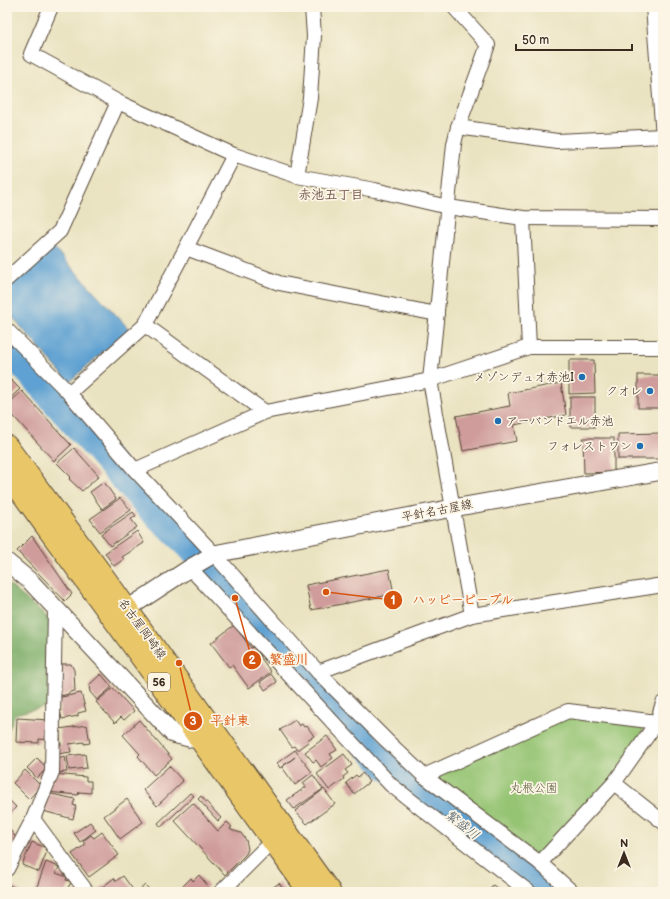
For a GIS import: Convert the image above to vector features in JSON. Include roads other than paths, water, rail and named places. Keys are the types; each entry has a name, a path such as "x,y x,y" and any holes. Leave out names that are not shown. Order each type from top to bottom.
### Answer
{"main road":[{"name":"名古屋岡崎線","path":"7,446 120,614 201,741 309,892"},
{"name":"名古屋岡崎線","path":"7,473 120,614 330,892"}],"street":[{"path":"51,7 31,54 118,102 234,156 297,176 376,190 448,207 523,218 663,218"},
{"path":"297,176 310,98 314,36 312,7"},
{"path":"454,7 488,44 458,127 454,144 430,380 472,615"},
{"path":"458,127 557,141 663,136 653,7"},
{"path":"7,279 60,231 118,102"},
{"path":"69,392 145,325 234,156"},
{"path":"523,218 529,348"},
{"path":"186,248 279,283 437,314"},
{"path":"145,325 265,412"},
{"path":"7,330 69,392 135,470 213,554 318,672 380,735 424,776 540,863 572,892"},
{"path":"135,470 265,412 430,380 529,348 663,347"},
{"name":"平針名古屋線","path":"213,554 453,508 663,471"},
{"path":"120,614 213,554"},
{"path":"7,562 30,581 173,734 201,741"},
{"path":"190,568 391,785 529,892"},
{"path":"318,672 472,615 663,585"},
{"path":"7,869 33,819 52,772 55,608"},
{"path":"540,863 614,783 657,722 663,703"},
{"path":"424,776 568,711 657,722"},
{"path":"614,783 663,822"},
{"path":"33,819 87,892"},
{"path":"221,892 272,841"}],"water":[{"path":"53,247 129,329 69,382 7,311 7,288"}],"waterway":[{"name":"繁盛川","path":"7,347 150,508 190,546 385,765 548,892"}],"place":[{"name":"メゾンデュオ赤池I","path":"582,377"},
{"name":"クオレ","path":"650,391"},
{"name":"アーバンドエル赤池","path":"498,421"},
{"name":"フォレストワン","path":"640,446"},
{"name":"ハッピーピープル","path":"326,592"},
{"name":"繁盛川","path":"235,598"},
{"name":"平針東","path":"179,663"}],"district":[{"name":"赤池五丁目","path":"331,195"}],"park label":[{"name":"丸根公園","path":"534,788"}]}
